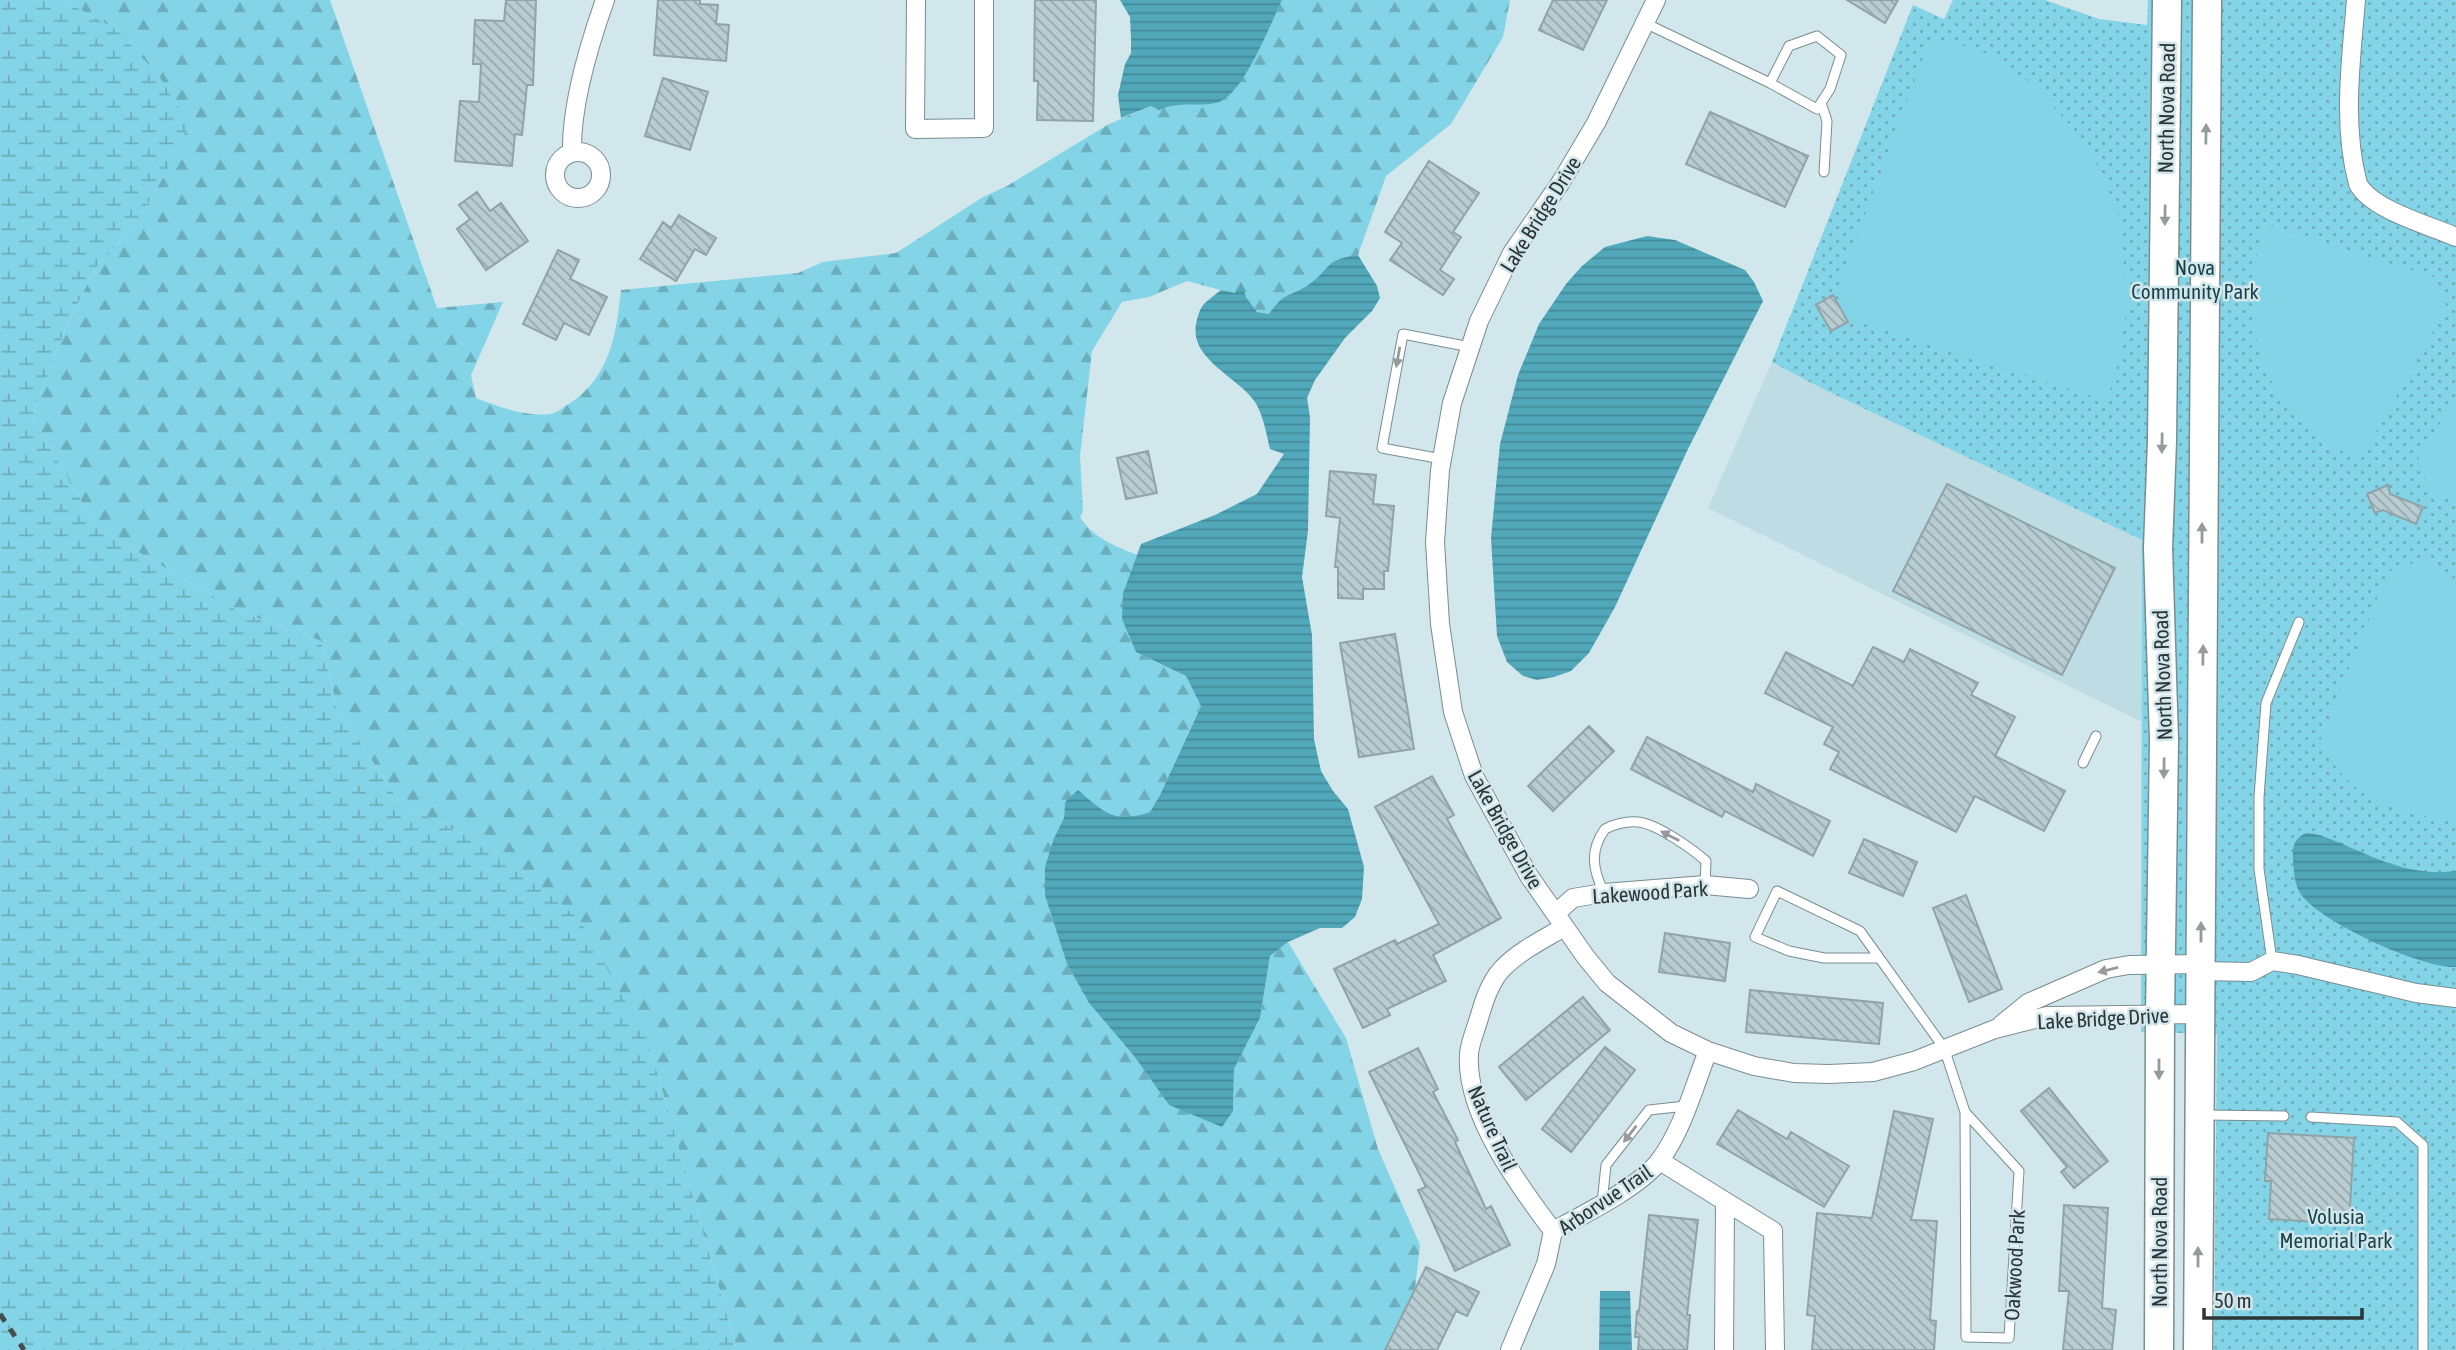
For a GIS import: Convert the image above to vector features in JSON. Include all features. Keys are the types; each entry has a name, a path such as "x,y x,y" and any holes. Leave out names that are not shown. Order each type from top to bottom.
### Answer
{"main road":[{"name":"North Nova Road","path":"2159,1350 2160,964 2164,741 2158,548 2162,441 2167,0"},
{"name":"North Nova Road","path":"2198,1350 2207,0"},
{"path":"2158,548 2177,556 2185,565 2203,601"}],"street":[{"path":"572,152 572,132 591,38 605,0"},
{"path":"916,0 915,129 984,128 984,0"},
{"name":"Lake Bridge Drive","path":"1656,0 1596,123 1561,182 1512,253 1479,321 1452,403 1442,459 1435,542 1440,624 1453,712 1474,776 1530,876 1607,983 1671,1033 1708,1051 1754,1066 1794,1073 1873,1072 1914,1061 1995,1029 2047,1016 2200,1014"},
{"path":"2356,0 2349,100 2358,184 2362,192 2376,202 2456,237"},
{"name":"Lakewood Park","path":"1560,920 1573,898 1705,885 1749,889"},
{"name":"Nature Trail","path":"1553,1231 1503,1161 1477,1101 1470,1076 1469,1052 1489,988 1502,970 1560,920"},
{"path":"1995,1029 2028,1003 2106,969 2160,964 2251,972 2272,961 2416,993 2456,998"},
{"name":"Arborvue Trail","path":"1510,1350 1546,1264 1553,1231 1602,1206 1660,1161 1708,1051"},
{"path":"1660,1161 1773,1231 1775,1350"},
{"path":"1724,1203 1724,1350"}],"lane":[{"path":"1645,23 1770,83 1817,109 1830,89 1842,55 1817,36 1789,46 1770,83"},
{"path":"1821,103 1827,121 1824,172"},
{"path":"1442,459 1382,448 1403,334 1470,347"},
{"path":"2272,961 2259,869 2259,797 2266,703 2299,622"},
{"path":"2083,763 2095,736"},
{"path":"1604,894 1596,876 1594,850 1605,829 1619,823 1640,822 1685,844 1706,860 1705,885"},
{"name":"Oakwood Park","path":"1879,958 1824,958 1789,951 1755,937 1777,891 1860,931 1944,1048 1965,1112 1966,1337 2009,1338 2019,1171 1965,1112"},
{"path":"1602,1206 1606,1165 1649,1110 1686,1106"},
{"path":"2199,1115 2284,1116"},
{"path":"2311,1116 2397,1122 2423,1145 2423,1350"}],"shaded area":[{"path":"1120,0 1282,0 1247,72 1228,96 1213,104 1175,105 1159,110 1151,106 1121,118 1118,95 1125,64 1131,53 1131,39 1130,17"},
{"path":"1647,236 1675,240 1745,270 1763,301 1688,449 1615,607 1589,653 1571,671 1537,680 1523,676 1507,662 1497,636 1491,538 1500,444 1518,375 1539,324 1566,284 1605,247"},
{"path":"1358,255 1377,286 1380,298 1372,311 1345,338 1315,380 1307,398 1310,417 1308,531 1302,577 1312,635 1314,739 1321,771 1348,809 1364,867 1362,899 1355,917 1342,928 1320,928 1288,942 1270,956 1260,1018 1234,1069 1233,1111 1222,1127 1169,1105 1134,1056 1089,1003 1067,964 1045,895 1045,867 1064,818 1065,802 1078,790 1111,814 1127,817 1150,812 1201,706 1186,676 1136,652 1122,619 1123,593 1141,544 1215,515 1257,494 1284,454 1270,449 1256,403 1206,356 1200,347 1196,324 1201,309 1221,290 1235,293 1242,284 1246,297 1257,312 1269,314 1283,298 1308,285 1333,262"},
{"path":"1772,362 1823,389 2142,540 2142,722 1708,508"},
{"path":"2307,833 2325,837 2404,868 2430,872 2456,871 2456,967 2421,960 2376,943 2333,921 2305,899 2294,875 2293,854 2297,840"},
{"path":"1600,1291 1630,1291 1632,1350 1599,1350"}],"green space":[{"path":"0,0 63,0 117,30 159,76 189,125 137,222 94,270 63,334 32,417 96,527 238,611 321,641 337,708 400,803 495,849 579,919 648,1041 737,1350 0,1350"},
{"path":"63,0 330,0 437,308 503,302 471,375 476,398 513,410 541,415 560,410 594,381 613,339 621,290 798,273 823,262 896,253 983,197 1007,186 1109,124 1151,106 1159,110 1169,105 1186,104 1255,55 1282,0 1510,0 1503,37 1451,124 1386,176 1358,255 1333,262 1308,285 1283,298 1270,314 1257,312 1246,297 1187,281 1149,297 1122,302 1092,351 1080,456 1083,512 1080,517 1098,536 1137,555 1123,593 1136,652 1186,676 1201,705 1150,812 1130,818 1112,817 1097,806 1065,802 1064,818 1054,838 1057,931 1067,964 1089,1003 1134,1056 1169,1105 1233,1111 1234,1069 1260,1018 1270,956 1288,942 1346,1038 1378,1149 1420,1245 1412,1316 1390,1350 737,1350 648,1041 495,849 400,803 337,708 321,641 238,611 96,527 32,417 63,334 94,270 137,222 164,176 117,30"},
{"name":"Nova Community Park","path":"1953,0 2045,0 2099,19 2147,25 2148,0 2456,0 2456,1350 2214,1350 2217,1034 2141,1032 2142,540 1823,389 1772,362 1913,5 1944,19"},
{"path":"1929,42 1975,47 2034,85 2087,144 2118,211 2128,298 2120,355 2107,401 1852,320 1836,293"},
{"path":"2265,225 2434,277 2447,307 2360,460 2318,436 2292,411 2275,388 2264,363 2256,336 2253,281"},
{"path":"2456,396 2456,500 2430,492 2417,461"},
{"path":"2423,560 2456,580 2456,817 2434,817 2407,812 2369,796 2349,781 2318,746 2388,572"}],"building":[{"path":"506,0 536,0 533,85 527,85 522,135 515,134 512,166 455,161 460,101 479,102 481,64 473,64 475,20 504,21"},
{"path":"658,0 700,0 700,4 718,5 716,24 729,25 726,61 654,55"},
{"path":"1035,0 1096,0 1093,121 1037,120 1038,81 1034,81"},
{"path":"1553,0 1607,0 1583,50 1539,30"},
{"path":"1847,0 1898,0 1885,23"},
{"path":"663,78 708,92 690,150 645,136"},
{"path":"1710,112 1808,156 1785,207 1686,164"},
{"path":"1429,161 1479,193 1453,232 1461,237 1440,270 1454,279 1443,295 1390,260 1402,243 1385,232"},
{"path":"477,192 490,211 501,203 528,241 486,270 457,229 470,219 459,205"},
{"path":"679,215 716,238 706,255 695,249 676,281 640,259 663,222 671,228"},
{"path":"558,250 579,260 570,279 607,297 589,335 564,323 556,340 523,324"},
{"path":"1833,295 1848,322 1831,331 1816,305"},
{"path":"1148,451 1157,493 1126,499 1117,458"},
{"path":"1330,471 1376,475 1373,504 1394,506 1388,571 1384,571 1384,589 1363,589 1363,599 1338,598 1338,567 1335,567 1340,518 1326,516"},
{"path":"1947,484 2115,568 2062,675 1893,591"},
{"path":"2388,485 2390,494 2423,507 2416,524 2383,510 2375,513 2367,494"},
{"path":"1395,634 1414,749 1359,757 1340,643"},
{"path":"1873,647 1904,662 1910,649 1978,683 1971,695 2015,717 1995,756 2065,791 2044,831 1975,796 1956,832 1830,769 1839,752 1824,744 1833,727 1765,693 1786,652 1853,686"},
{"path":"1589,726 1614,751 1553,811 1528,786"},
{"path":"1647,737 1753,792 1756,784 1830,821 1813,856 1725,811 1722,817 1631,769"},
{"path":"1432,776 1454,815 1447,819 1501,918 1433,955 1446,981 1387,1009 1390,1015 1363,1028 1334,969 1395,940 1397,944 1439,924 1375,807"},
{"path":"1864,839 1917,862 1903,896 1849,873"},
{"path":"1966,895 2002,989 1969,1002 1933,908"},
{"path":"1665,933 1730,943 1725,981 1659,972"},
{"path":"1750,990 1883,1003 1879,1044 1746,1032"},
{"path":"1583,997 1610,1030 1526,1100 1499,1067"},
{"path":"1605,1047 1635,1070 1571,1152 1542,1129"},
{"path":"1418,1048 1438,1089 1433,1092 1458,1140 1455,1142 1486,1209 1491,1206 1510,1245 1455,1271 1418,1190 1426,1187 1369,1072"},
{"path":"2049,1088 2108,1161 2074,1188 2061,1172 2067,1167 2021,1111"},
{"path":"1738,1110 1787,1139 1791,1132 1849,1166 1824,1207 1717,1144"},
{"path":"1894,1111 1933,1119 1911,1220 1937,1221 1930,1320 1936,1321 1934,1350 1812,1350 1815,1316 1807,1315 1817,1213 1872,1218"},
{"path":"2268,1133 2354,1138 2349,1224 2269,1219 2271,1181 2265,1181"},
{"path":"2064,1205 2108,1208 2102,1308 2116,1310 2112,1350 2063,1350 2069,1291 2059,1291"},
{"path":"1649,1215 1698,1220 1687,1315 1690,1315 1687,1350 1638,1350 1639,1337 1635,1337 1637,1311"},
{"path":"1426,1267 1479,1292 1467,1316 1456,1311 1437,1350 1385,1350"}],"railway":[{"path":"0,1314 24,1350"}],"park label":[{"name":"Volusia Memorial Park","path":"2336,1228"}]}
